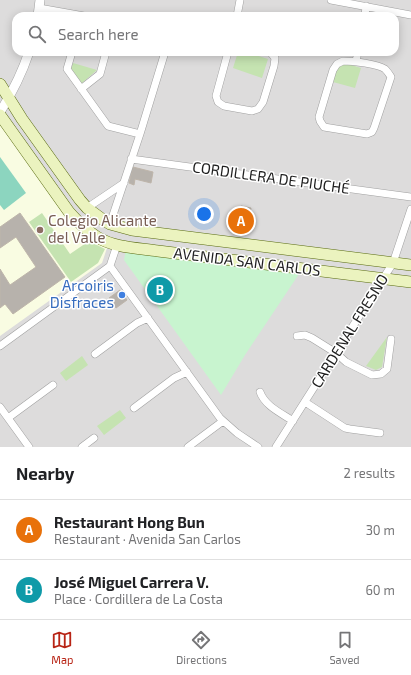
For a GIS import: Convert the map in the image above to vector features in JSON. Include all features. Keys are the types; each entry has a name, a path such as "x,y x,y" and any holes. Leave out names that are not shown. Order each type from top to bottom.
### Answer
{"main road":[{"name":"AVENIDA SAN CARLOS","path":"0,84 22,119 80,200 94,214 110,224 132,230 411,266"},
{"name":"AVENIDA SAN CARLOS","path":"0,114 69,212 80,224 106,242 158,251 411,282"}],"street":[{"path":"238,12 240,0"},
{"path":"330,0 396,12"},
{"path":"365,12 366,6"},
{"path":"39,8 61,12"},
{"path":"399,13 411,15"},
{"path":"0,114 21,75 28,56"},
{"path":"71,56 68,70 108,126 140,134"},
{"path":"81,89 100,74 105,56"},
{"path":"110,224 164,56"},
{"path":"227,56 216,96 218,102 224,106 252,111 258,109 263,102 274,66 272,56"},
{"path":"356,61 357,56"},
{"path":"343,61 356,61 383,68 388,72 390,78 374,128 372,132 367,134 324,127 319,117 333,70 337,64 343,61"},
{"name":"CORDILLERA DE PIUCHÉ","path":"131,159 411,197"},
{"path":"87,208 124,184"},
{"name":"CARDENAL FRESNO","path":"276,447 393,263 411,209"},
{"path":"0,346 110,266 117,245"},
{"path":"110,266 223,421 236,433 258,447"},
{"path":"95,354 137,324 148,318"},
{"path":"297,336 309,336 336,353 346,362 372,375 380,374 387,369 391,339"},
{"path":"134,408 174,378 187,372"},
{"path":"8,418 53,385"},
{"path":"260,392 263,399 268,404 293,421"},
{"path":"305,402 345,428 350,430 380,433"},
{"path":"0,407 29,447"},
{"path":"188,447 223,421"},
{"path":"82,447 94,438"}],"shaded area":[{"path":"0,0 411,0 411,447 0,447"},
{"name":"Colegio Alicante del Valle","path":"1,125 73,224 86,237 107,248 102,263 0,336 0,126"}],"green space":[{"path":"237,56 259,56 268,59 262,78 233,68"},
{"path":"339,61 361,68 355,88 333,82"},
{"path":"73,63 97,70 81,84 71,69"},
{"path":"0,157 26,193 4,210 0,205"},
{"path":"42,213 70,254 89,241 105,249 98,263 71,282 29,222"},
{"path":"126,249 299,274 245,355 221,395 124,260"},
{"path":"387,337 382,367 376,370 366,366"},
{"path":"82,356 88,365 66,381 60,373"},
{"path":"120,410 126,418 104,435 97,426"}],"building":[{"path":"133,167 153,172 151,183 135,179 134,185 129,183"},
{"path":"241,206 251,208 249,220 246,220 245,225 238,224"},
{"path":"20,213 65,277 13,314 5,304 0,308 0,269 10,285 36,267 16,237 0,248 0,227"},
{"path":"120,290 127,300 116,308 109,298"}],"place":[{"name":"Restaurant Hong Bun","path":"241,221"},
{"name":"Colegio Alicante del Valle","path":"40,230"},
{"name":"José Miguel Carrera V.","path":"160,290"},
{"name":"Arcoiris Disfraces","path":"122,295"}]}
